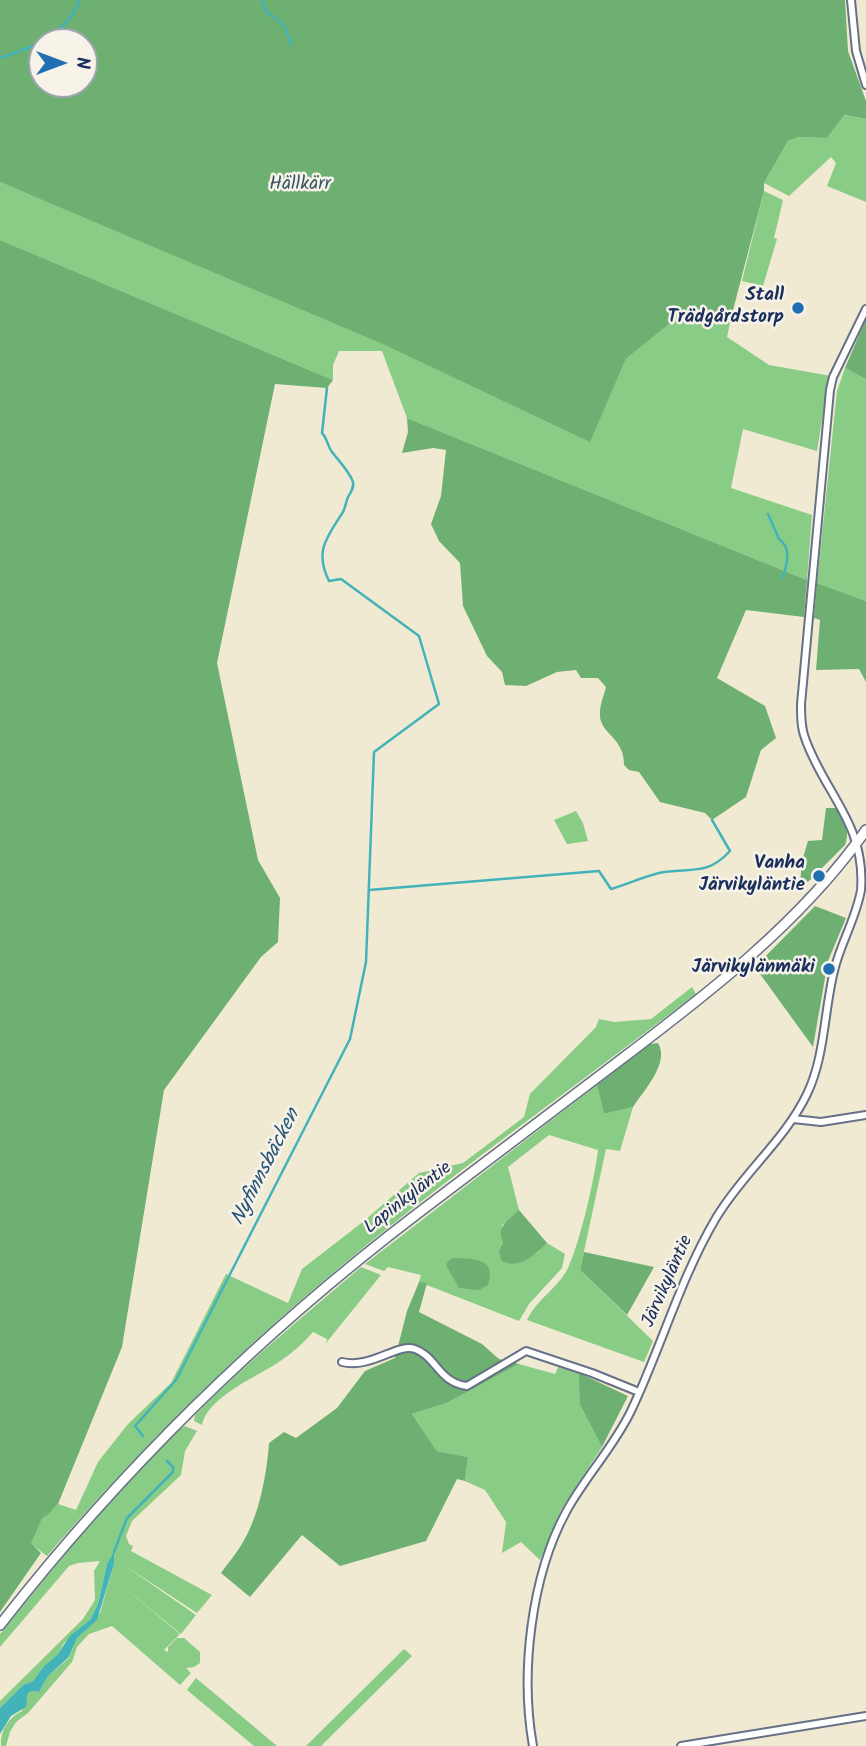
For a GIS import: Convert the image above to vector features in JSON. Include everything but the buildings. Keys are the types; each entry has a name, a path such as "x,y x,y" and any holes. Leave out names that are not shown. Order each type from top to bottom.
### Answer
{"main road":[{"name":"Lapinkyläntie","path":"0,1625 118,1485 219,1382 365,1255 710,989 809,898 866,830"}],"street":[{"path":"851,0 856,51 866,85"},
{"path":"858,842 848,817 817,765 805,737 801,705 830,390 833,377 866,309"},
{"name":"Järvikyläntie","path":"533,1746 529,1697 531,1634 546,1560 554,1536 567,1510 619,1435 678,1297 715,1219 747,1174 793,1119 808,1092 816,1071 834,967 863,894 858,842"},
{"path":"793,1119 821,1122 866,1115"},
{"path":"342,1362 355,1365 402,1349 414,1349 423,1354 449,1380 467,1386 526,1351 639,1392"},
{"path":"681,1746 866,1716"}],"green space":[{"name":"Hällkärr","path":"0,0 845,0 848,51 866,101 866,119 844,115 827,138 798,137 788,141 764,183 732,314 683,313 626,359 590,442 383,344 0,182"},
{"name":"Hällkärr","path":"157,0 590,441 626,359 683,313 732,314 727,337 769,365 831,376 817,451 743,429 731,488 812,515 807,580 407,418 382,351 339,351 333,365 333,380 0,240 0,182 198,264"},
{"path":"843,115 866,119 866,202 827,186 836,163 831,157 789,196 764,183 788,141 798,137 827,138"},
{"path":"764,191 783,200 774,238 777,239 763,286 742,281"},
{"path":"0,240 333,380 327,388 275,384 217,663 258,860 280,898 278,942 261,957 164,1090 122,1347 58,1504 42,1518 31,1543 41,1553 0,1612"},
{"path":"866,319 866,379 845,368"},
{"path":"845,368 866,379 866,601 817,583 837,391"},
{"path":"407,418 807,580 804,617 746,610 717,678 765,706 776,738 761,750 746,797 712,820 705,813 660,802 639,772 629,770 624,765 621,748 601,721 600,708 606,687 598,678 581,678 576,670 557,672 526,686 505,685 502,672 487,656 463,606 460,563 439,541 431,524 441,496 446,450 433,448 402,453 408,432"},
{"path":"817,583 866,601 866,682 859,669 816,670 820,620 814,618"},
{"path":"826,808 840,808 847,831 845,845 809,881 800,884 802,861 808,841 822,840"},
{"path":"576,811 588,841 567,844 554,820"},
{"path":"815,906 846,918 828,961 813,1047 755,967"},
{"path":"692,987 696,994 413,1208 284,1315 179,1414 47,1556 30,1543 42,1517 58,1504 76,1510 98,1462 128,1424 171,1383 226,1274 288,1303 302,1269 364,1221 419,1173 463,1163 524,1117 530,1094 596,1027 599,1019 614,1022 651,1019"},
{"path":"658,1043 661,1059 658,1068 633,1107 604,1114 597,1085 650,1044"},
{"path":"597,1085 604,1114 633,1107 620,1151 606,1149 580,1270 653,1341 644,1362 527,1320 568,1268 578,1242 598,1150 549,1135 508,1167 519,1210 502,1225 501,1246 536,1254 547,1243 565,1254 562,1268 529,1304 519,1321 419,1282 421,1275 388,1267 384,1271 365,1264"},
{"path":"519,1210 547,1243 520,1263 507,1263 501,1260 499,1251 503,1242 502,1227"},
{"path":"584,1252 654,1267 627,1315 580,1270"},
{"path":"454,1258 476,1260 486,1265 490,1276 488,1285 479,1290 459,1288 446,1265"},
{"path":"361,1267 381,1275 326,1343 327,1339 313,1332 282,1360 221,1398 212,1407 202,1425 194,1421 195,1415 235,1376"},
{"path":"419,1282 427,1283 419,1312 482,1344 499,1359 519,1364 447,1403 412,1414 437,1451 468,1457 465,1481 457,1479 426,1541 340,1566 302,1535 250,1597 221,1573 241,1546 254,1520 264,1481 269,1443 284,1432 296,1438 337,1408 365,1371 395,1358 407,1311"},
{"path":"519,1364 555,1374 559,1366 580,1374 580,1405 602,1447 561,1510 540,1560 521,1542 502,1553 506,1522 485,1490 465,1481 468,1457 437,1451 412,1414 447,1403"},
{"path":"579,1373 628,1396 602,1447 580,1405"},
{"path":"185,1426 197,1431 185,1451 181,1475 132,1521 126,1536 129,1544 133,1546 131,1551 212,1595 197,1613 124,1565 196,1615 181,1634 116,1581 180,1634 164,1650 168,1652 168,1647 177,1638 184,1638 200,1652 200,1663 186,1668 191,1673 180,1685 112,1626 89,1634 77,1647 72,1662 28,1713 16,1722 6,1746 1,1746 4,1730 9,1721 22,1711 28,1693 39,1692 48,1676 69,1658 77,1638 100,1613 114,1564 107,1564 98,1604 90,1620 64,1643 57,1655 33,1681 23,1685 0,1708 0,1701 83,1619 95,1600 94,1571 100,1561 69,1566 0,1647 0,1634 108,1504 169,1438"},
{"path":"404,1649 412,1656 321,1746 306,1746"},
{"path":"196,1678 277,1746 254,1746 187,1690"}],"water":[{"path":"114,1552 114,1564 97,1620 77,1638 69,1657 48,1676 39,1692 28,1693 26,1707 11,1716 0,1734 0,1708 23,1685 33,1681 70,1636 90,1620 98,1604 107,1564"}],"waterway":[{"path":"0,58 37,44 57,32 80,0"},
{"path":"262,0 266,12 283,25 291,45"},
{"name":"Nyfinnsbäcken","path":"143,1436 135,1426 176,1380 350,1039 366,962 374,752 439,704 419,636 341,579 329,581 325,570 324,545 343,512 353,484 322,433 327,388"},
{"path":"768,514 779,539 786,547 787,562 783,577"},
{"name":"Nyfinnsbäcken","path":"369,890 599,871 611,889 658,873 700,869 722,859 730,851 712,820"},
{"name":"Nyfinnsbäcken","path":"114,1552 127,1518 173,1472 173,1467 167,1461"}],"place":[{"name":"Stall Trädgårdstorp","path":"798,308"},
{"name":"Vanha Järvikyläntie","path":"819,876"},
{"name":"Järvikylänmäki","path":"829,969"}]}
